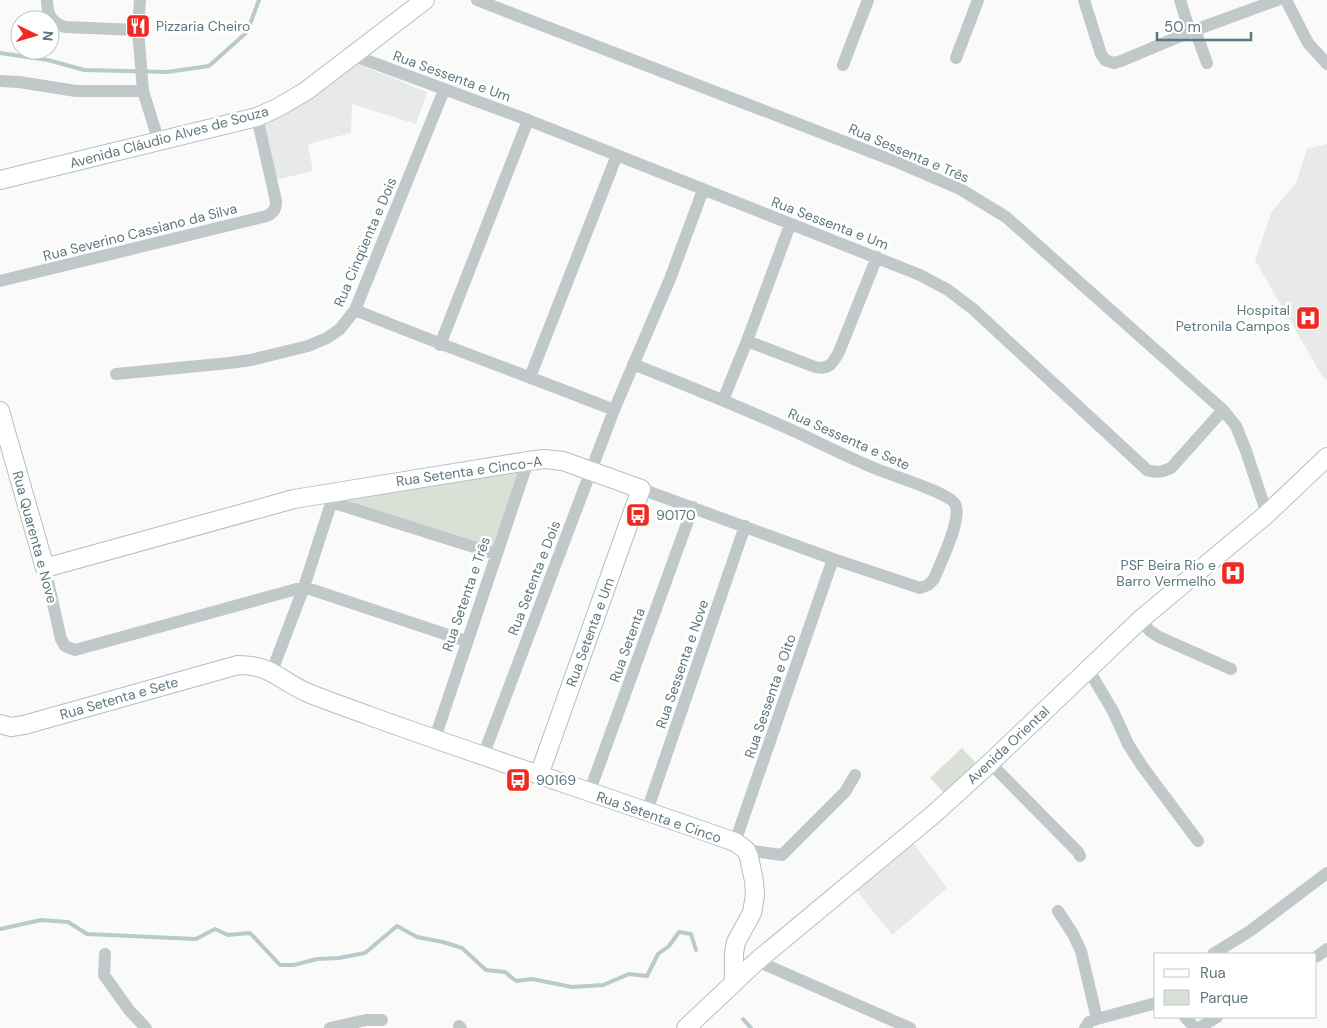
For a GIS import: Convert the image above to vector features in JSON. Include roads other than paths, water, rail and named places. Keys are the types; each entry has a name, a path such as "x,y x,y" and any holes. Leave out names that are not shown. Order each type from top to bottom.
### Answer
{"street":[{"path":"46,0 49,15 52,21 58,25 65,27 138,30"},
{"path":"140,0 138,30 143,85 159,142"},
{"name":"Avenida Cláudio Alves de Souza","path":"0,180 257,117 306,91 425,0"},
{"name":"Rua Sessenta e Três","path":"477,0 888,158 960,189 1006,217 1223,410 1236,426 1267,514"},
{"path":"843,65 868,0"},
{"path":"956,58 978,0"},
{"path":"1084,0 1101,54 1109,62 1121,61 1193,31 1278,0"},
{"path":"1180,0 1207,63"},
{"path":"1286,0 1308,43 1327,64"},
{"name":"Rua Sessenta e Um","path":"352,56 528,120 920,275 948,290 972,309 1147,470 1154,472 1171,468 1223,410"},
{"path":"0,81 76,91 143,85"},
{"name":"Rua Cinqüenta e Dois","path":"116,374 251,360 308,346 327,338 340,329 355,310 444,90"},
{"name":"Rua Severino Cassiano da Silva","path":"0,281 267,216 276,207 276,201 257,117"},
{"path":"440,345 528,120"},
{"path":"530,377 617,155"},
{"name":"Rua Setenta e Dois","path":"483,756 590,471 670,279 703,190"},
{"path":"723,400 790,225"},
{"path":"747,341 815,367 828,368 839,352 877,257"},
{"path":"355,310 440,345 530,377 614,410"},
{"name":"Rua Sessenta e Sete","path":"633,364 723,400 790,429 823,446 952,499 956,505 957,512 955,524 934,579 928,585 920,588 913,586"},
{"name":"Rua Quarenta e Nove","path":"0,411 45,568 62,639 65,646 69,649 81,649 304,586"},
{"name":"Avenida Oriental","path":"686,1028 757,961 934,814 1140,620 1267,514 1327,458"},
{"name":"Rua Setenta e Cinco-A","path":"45,568 294,499 333,497 528,460 544,459 563,461 913,586"},
{"name":"Rua Setenta e Três","path":"435,738 528,460"},
{"name":"Rua Setenta e Um","path":"539,776 641,489"},
{"path":"272,671 304,586 333,497 496,554"},
{"name":"Rua Setenta","path":"588,793 693,507"},
{"name":"Rua Sessenta e Nove","path":"647,811 745,526"},
{"name":"Rua Sessenta e Oito","path":"741,846 833,559"},
{"path":"304,586 466,641"},
{"path":"1140,620 1150,631 1159,637 1231,669"},
{"name":"Rua Setenta e Cinco","path":"238,665 254,665 272,671 307,692 483,756 588,793 647,811 741,846 782,856 845,792 855,775"},
{"name":"Rua Setenta e Sete","path":"0,724 11,727 24,726 238,665"},
{"path":"1088,669 1113,711 1128,744 1198,842"},
{"path":"990,763 1080,856"},
{"path":"734,982 736,942 752,913 755,895 752,864 741,846"},
{"path":"1215,953 1250,931 1327,873"},
{"path":"1058,911 1073,934 1081,951 1097,1019"},
{"path":"105,954 104,975 129,1010 146,1028"},
{"path":"757,961 910,1028"},
{"path":"1085,1028 1089,1022 1097,1019 1154,1004"},
{"path":"1187,1018 1197,1028 1215,1018"},
{"path":"330,1028 366,1020 382,1020"}],"waterway":[{"path":"0,53 48,60 84,70 167,72 209,66 247,32 259,0"},
{"path":"0,929 41,920 68,922 87,934 196,939 215,929 228,935 250,933 280,965 294,965 317,959 339,958 365,953 397,926 417,937 462,948 486,970 505,972 516,981 532,979 572,987 603,985 629,974 647,976 658,954 669,946 679,932 691,934 696,950"},
{"path":"743,1019 751,1028"}],"place":[{"name":"Pizzaria Cheiro","path":"138,26"},
{"name":"Hospital Petronila Campos","path":"1308,318"},
{"name":"90170","path":"638,515"},
{"name":"PSF Beira Rio e Barro Vermelho","path":"1233,573"},
{"name":"90169","path":"518,780"}]}
